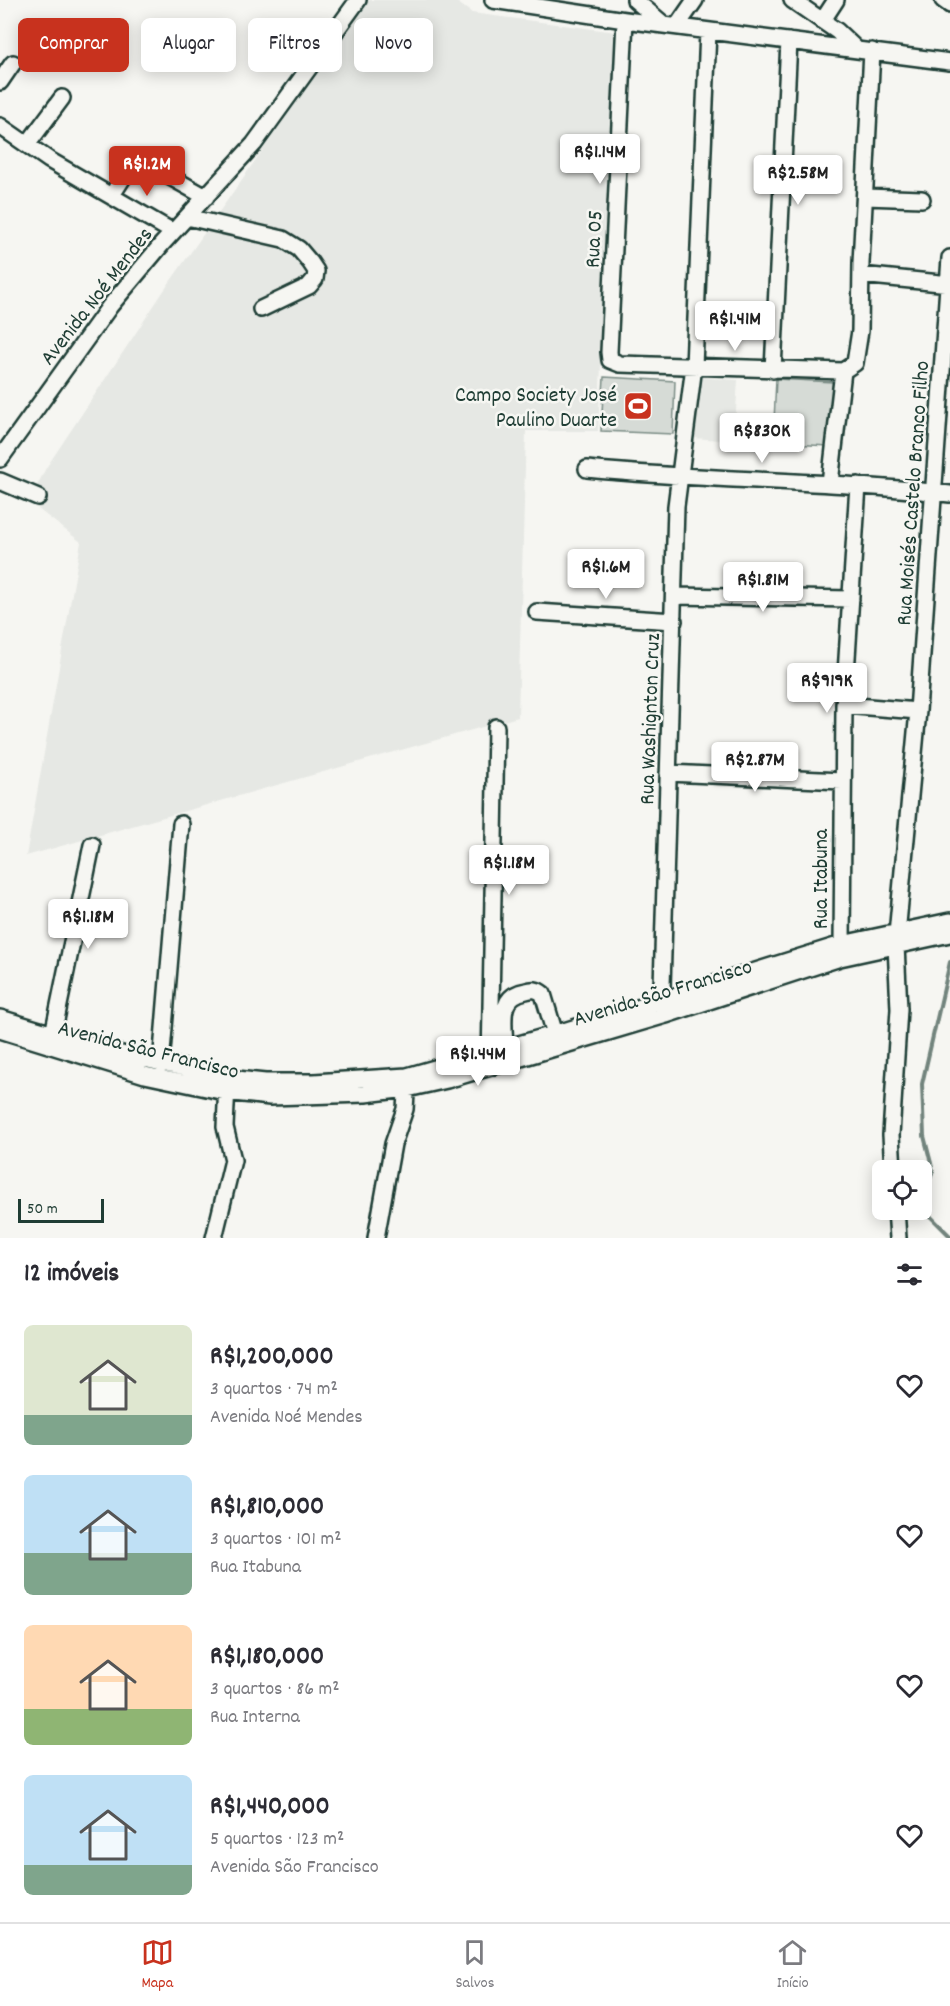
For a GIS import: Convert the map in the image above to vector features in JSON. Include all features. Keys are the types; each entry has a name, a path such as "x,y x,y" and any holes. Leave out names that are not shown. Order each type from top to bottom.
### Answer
{"street":[{"name":"Avenida Noé Mendes","path":"342,21 350,0"},
{"name":"Avenida Noé Mendes","path":"342,21 358,0"},
{"path":"493,0 625,20 670,24 950,62"},
{"path":"635,0 670,24"},
{"path":"670,24 695,0"},
{"path":"792,0 822,20 855,48"},
{"path":"822,20 836,0"},
{"path":"943,0 950,5"},
{"name":"Rua 05","path":"625,20 610,360 620,364 694,366"},
{"name":"Rua Washignton Cruz","path":"664,1007 676,506 694,366 708,30"},
{"path":"773,370 789,41"},
{"path":"694,366 843,371 853,366 859,356 872,51"},
{"path":"0,82 13,63"},
{"name":"Avenida Noé Mendes","path":"0,459 110,306 268,126 306,72"},
{"path":"27,145 62,98"},
{"path":"0,126 64,169 173,232"},
{"path":"112,195 133,162 140,160 206,197"},
{"path":"865,197 921,199"},
{"path":"187,217 283,239 299,249 310,262 316,271 315,279 309,286 261,309"},
{"name":"Rua Moisés Castelo Branco Filho","path":"892,1160 891,1135 898,1009 897,938 918,711 950,258"},
{"path":"861,275 949,284"},
{"path":"830,483 843,371"},
{"path":"587,470 680,478 830,483 950,494"},
{"path":"0,481 38,497"},
{"name":"Rua Itabuna","path":"842,944 844,705 858,485"},
{"path":"675,596 851,599"},
{"path":"537,612 674,621"},
{"path":"844,705 918,711"},
{"path":"490,1060 496,727"},
{"path":"668,772 842,781"},
{"path":"161,1064 181,824"},
{"path":"52,1041 92,845"},
{"name":"Avenida São Francisco","path":"664,1007 842,944 897,938 944,928"},
{"name":"Avenida São Francisco","path":"0,1018 52,1041 146,1075 226,1085 265,1082 407,1082 824,963 897,938"},
{"path":"505,1049 505,1004 515,993 534,989 543,994 562,1036"},
{"name":"Avenida São Francisco","path":"0,1030 161,1064 226,1085"},
{"name":"Avenida São Francisco","path":"490,1060 505,1049 562,1036"},
{"path":"376,1238 393,1144 403,1120 407,1082"},
{"path":"214,1238 233,1160 225,1127 226,1085"},
{"path":"897,1220 898,1238"}],"shaded area":[{"path":"368,0 454,0 472,13 616,32 598,431 526,431 518,717 26,856 81,542 29,502 46,468 165,289 317,72 342,72 342,37 354,20 354,72 433,72 433,18 355,18"},
{"name":"Campo Society José Paulino Duarte","path":"604,377 675,381 673,434 601,431"},
{"path":"697,377 738,380 734,441 693,438"},
{"path":"776,379 833,382 829,446 773,443"}],"waterway":[{"path":"930,1160 924,1136 922,1084 950,962"},
{"path":"932,1167 932,1174"},
{"path":"932,1218 950,1236"}],"place":[{"name":"Campo Society José Paulino Duarte","path":"638,406"}]}
